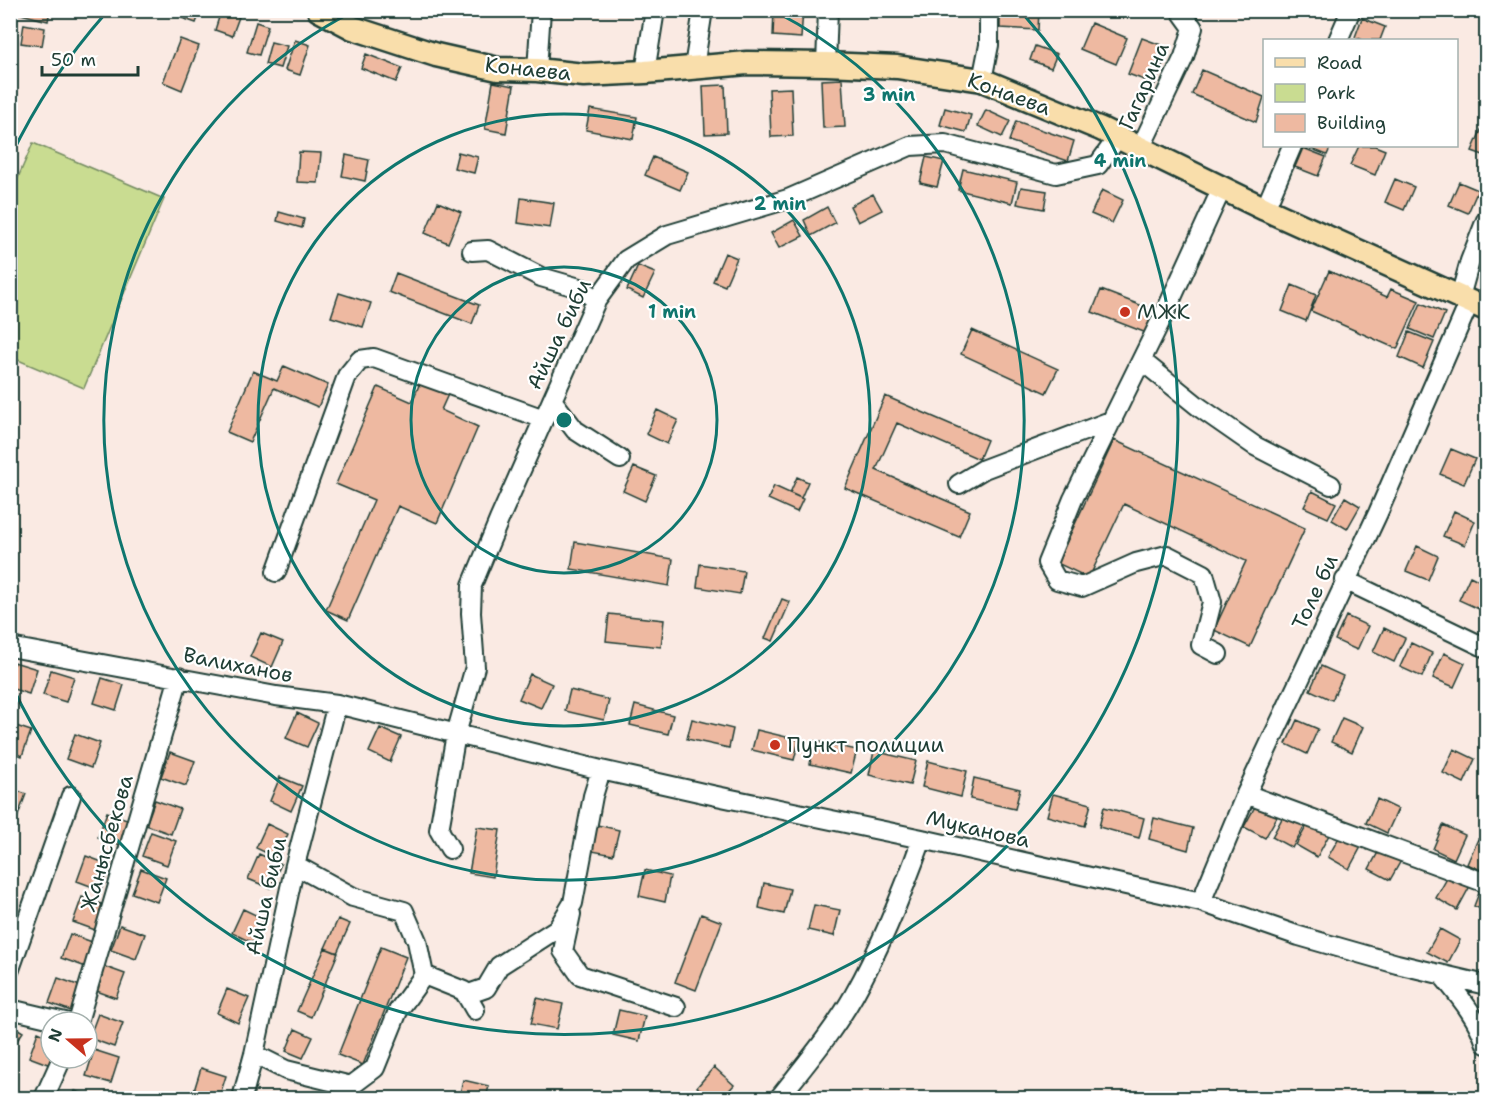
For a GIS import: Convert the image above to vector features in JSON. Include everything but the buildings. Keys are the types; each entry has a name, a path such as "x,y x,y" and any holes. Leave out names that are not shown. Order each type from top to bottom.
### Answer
{"main road":[{"name":"Конаева","path":"319,10 353,28 436,55 498,69 584,75 747,63 826,64 897,67 982,80 1118,136 1265,209 1472,302"}],"street":[{"path":"537,70 541,10"},
{"path":"645,72 655,10"},
{"path":"694,67 703,10"},
{"path":"826,64 828,10"},
{"path":"982,80 989,45 989,10"},
{"name":"Гагарина","path":"1140,148 1184,57 1193,28 1180,10"},
{"path":"1338,39 1351,10"},
{"name":"Айша биби","path":"450,849 439,830 456,734 475,668 471,613 472,585 498,520 596,301 626,260 667,235 788,200 910,146 945,144 1056,174 1098,165 1118,136"},
{"path":"1265,209 1292,147"},
{"path":"1218,654 1201,645 1212,602 1204,574 1195,569 1167,555 1136,563 1082,587 1057,580 1047,563 1073,500 1142,361 1222,188"},
{"name":"Толе би","path":"1201,902 1246,794 1378,513 1472,302 1470,261 1486,220"},
{"path":"472,251 488,250 541,277 583,290 596,301"},
{"path":"276,572 347,376 360,360 374,358 544,418"},
{"path":"1142,361 1199,407 1255,446 1331,485"},
{"path":"552,400 575,430 620,459"},
{"path":"959,484 984,470 1113,420"},
{"path":"1345,580 1486,648"},
{"name":"Валиханов","path":"10,647 276,696 337,704 456,734"},
{"name":"Жанысбекова","path":"82,1010 179,677"},
{"name":"Айша биби","path":"242,1098 254,1054 295,866 337,704"},
{"name":"Муканова","path":"456,734 601,770 1201,902 1299,936 1486,985"},
{"path":"601,770 593,796 563,951 580,975 676,1007"},
{"path":"1246,794 1486,883"},
{"path":"10,969 71,796"},
{"path":"779,1098 822,1045 854,995 897,908 922,839"},
{"path":"254,1054 286,1070 351,1086 375,1068 398,1011 424,975 417,941 404,911 353,897 295,866"},
{"path":"424,975 464,991 471,1003 486,988 499,966 558,928 573,903"},
{"path":"1442,975 1463,1001 1484,1036 1486,1044"},
{"path":"10,1009 39,1016"},
{"path":"44,1098 57,1070"}],"green space":[{"path":"33,143 164,199 84,388 11,357 11,194"}],"place":[{"name":"МЖК","path":"1125,312"},
{"name":"Пункт полиции","path":"775,745"}]}
